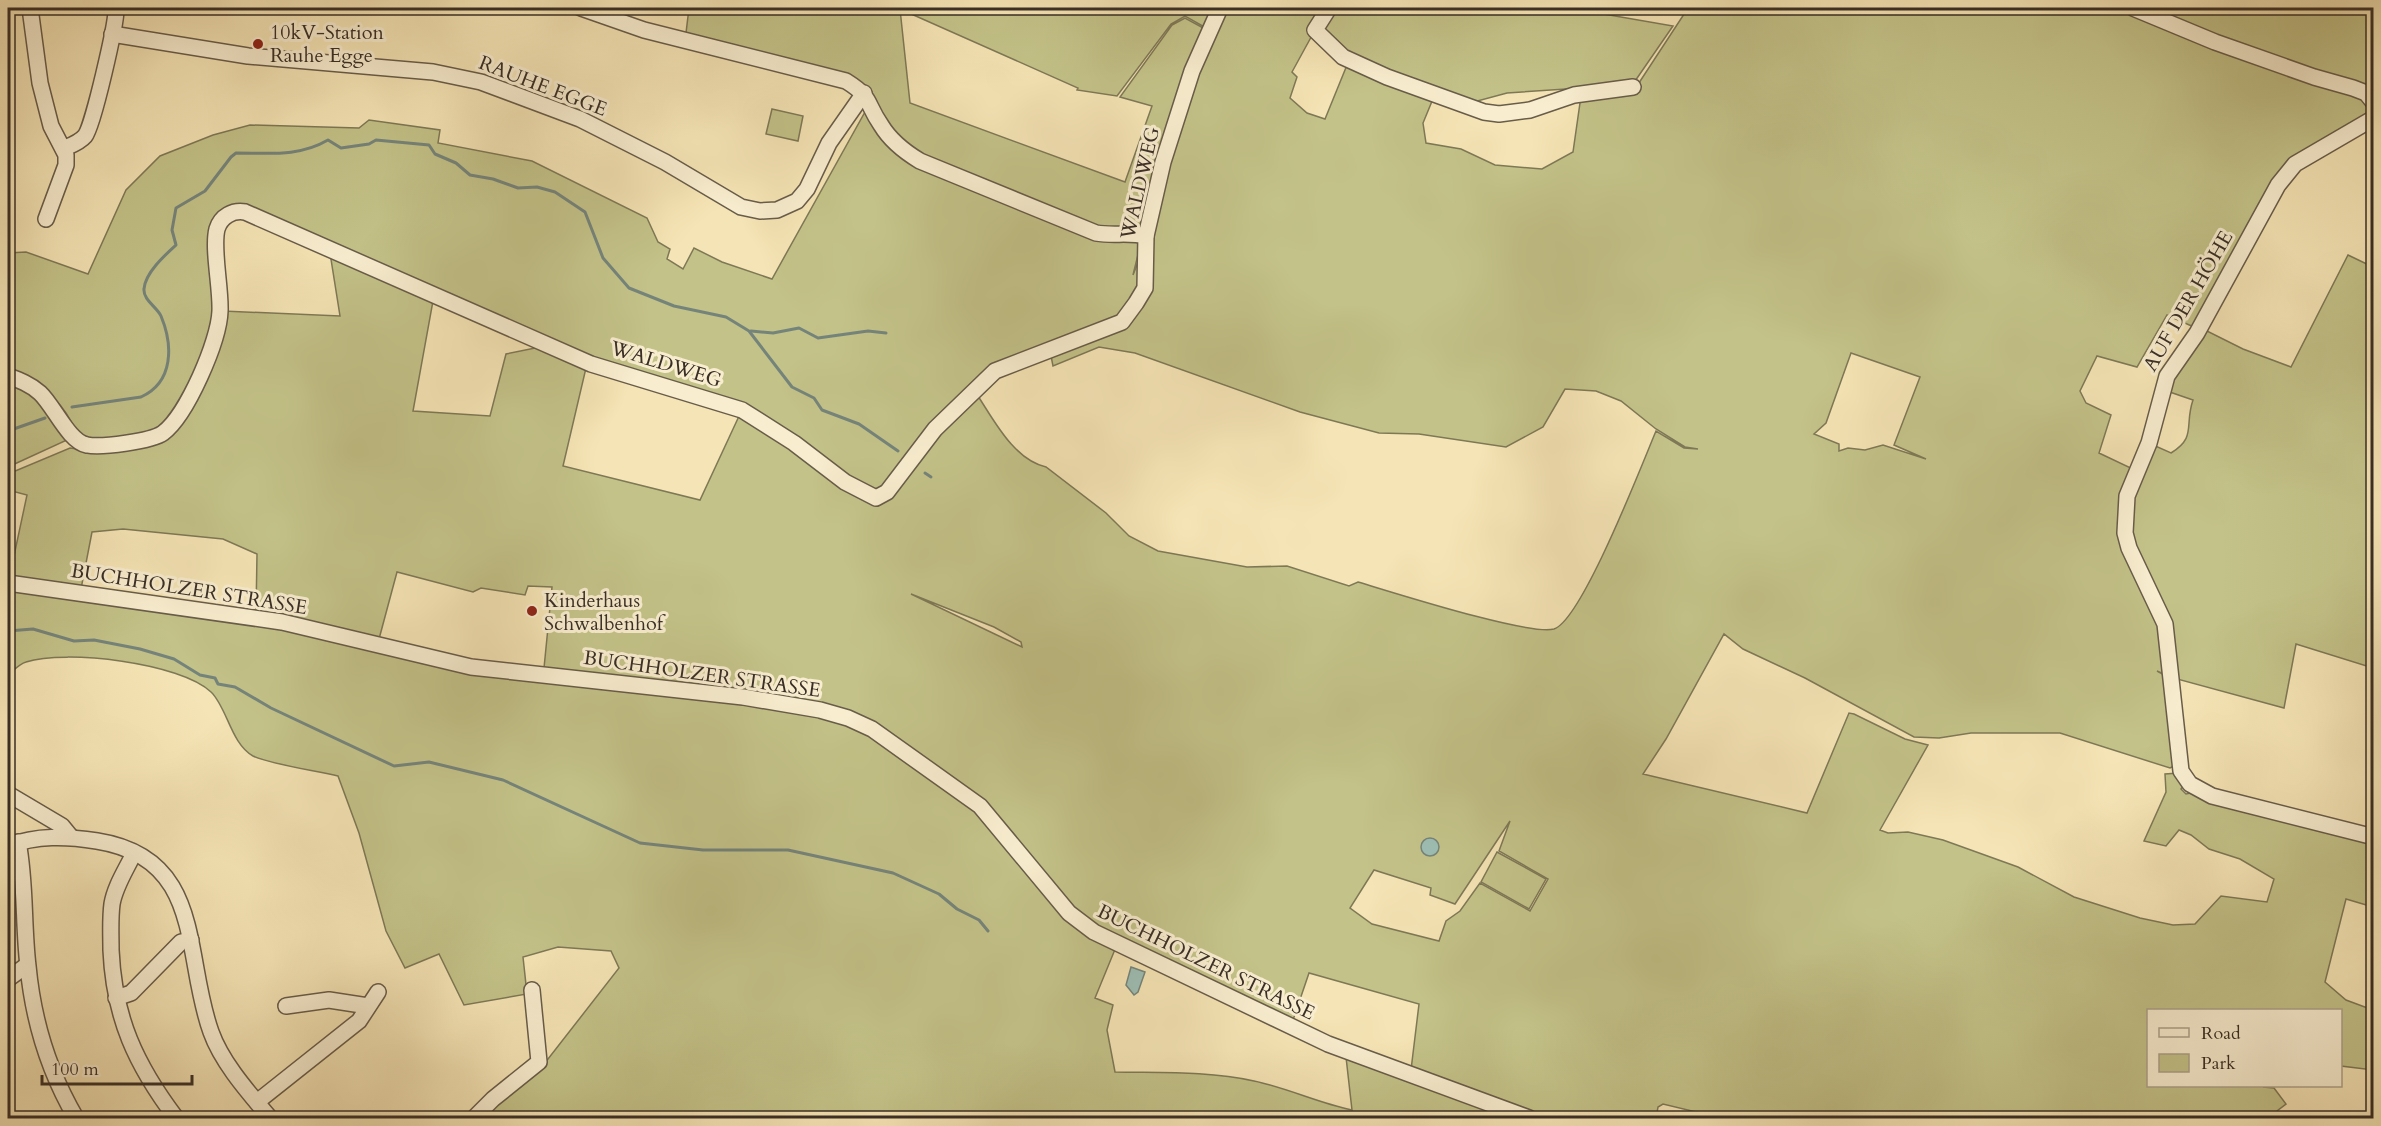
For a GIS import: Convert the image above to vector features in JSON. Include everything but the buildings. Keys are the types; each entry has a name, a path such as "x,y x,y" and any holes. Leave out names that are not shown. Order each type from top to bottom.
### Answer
{"street":[{"path":"30,8 42,91 51,126 65,147 66,165 46,219"},
{"path":"65,147 79,141 89,129 116,8"},
{"path":"581,8 644,30 846,81 864,93 881,126 899,146 920,161 1096,233 1129,232 1146,236"},
{"name":"WALDWEG","path":"8,376 27,383 39,392 59,414 75,441 87,445 145,440 163,433 182,409 214,345 220,312 216,232 223,218 238,211 278,226 591,364 673,387 742,411 788,438 845,482 876,498 887,492 935,429 995,371 1122,322 1145,288 1146,236 1163,162 1192,71 1220,8"},
{"path":"1329,8 1315,30 1343,57 1476,110 1498,114 1530,110 1574,95 1633,87"},
{"path":"2133,8 2215,42 2366,93 2373,103"},
{"name":"RAUHE EGGE","path":"112,34 248,56 433,72 481,82 580,119 664,162 741,207 760,211 777,210 797,201 807,189 829,142 864,93"},
{"name":"AUF DER HÖHE","path":"2373,118 2295,164 2278,185 2197,333 2167,376 2149,443 2127,496 2125,515 2129,548 2165,624 2181,771 2190,784 2212,796 2239,804 2373,837"},
{"name":"BUCHHOLZER STRASSE","path":"8,584 282,622 471,668 743,697 820,710 848,718 872,729 980,806 1069,913 1094,932 1328,1044 1529,1119"},
{"path":"8,794 62,826 71,837"},
{"path":"76,1119 50,1064 36,1019 27,965 24,885 13,844 46,837 71,837 106,843 134,853 150,862 163,874 179,897 191,940 199,998 212,1035 256,1102 270,1119"},
{"path":"134,853 112,903 112,961 116,998 128,1039 142,1068 176,1119"},
{"path":"116,998 131,993 165,956 181,942 191,940"},
{"path":"8,979 27,965"},
{"path":"474,1119 493,1099 539,1062 532,990"},
{"path":"256,1102 359,1021 378,992"},
{"path":"286,1006 310,1001 368,1006"},
{"path":"342,1002 349,1029"}],"green space":[{"path":"689,8 1216,8 1208,29 1185,16 1171,24 1117,96 1077,90 1078,88 900,9 910,103 1125,182 1152,106 1120,97 1172,25 1185,18 1207,30 1195,57 1161,161 1133,275 1178,121 1222,8 1327,8 1292,72 1297,77 1290,98 1307,113 1325,119 1347,65 1332,55 1314,36 1331,8 1569,8 1673,26 1633,84 1598,91 1566,89 1507,93 1470,103 1435,94 1423,123 1426,143 1461,149 1495,165 1542,169 1573,152 1581,96 1635,89 1688,8 1714,8 1722,11 1725,8 2131,8 2216,46 2365,95 2373,107 2373,115 2293,162 2283,173 2196,328 2167,315 2137,367 2097,356 2080,391 2086,403 2111,415 2099,453 2135,470 2124,495 2121,516 2122,534 2127,551 2154,603 2164,631 2168,676 2157,671 2168,677 2176,765 2170,768 2060,733 1971,733 1939,738 1914,737 1805,678 1743,649 1724,634 1666,739 1643,774 1807,813 1849,713 1854,714 1905,739 1928,745 1880,830 1888,833 1908,832 1943,840 2018,867 2074,897 2140,918 2173,925 2195,924 2221,896 2267,902 2274,879 2240,859 2209,849 2191,835 2179,830 2166,846 2144,841 2166,792 2165,774 2179,773 2185,784 2181,789 2186,794 2196,792 2265,816 2373,840 2373,907 2346,899 2325,982 2346,1000 2373,1010 2373,1070 2342,1066 2342,1009 2147,1009 2147,1087 2274,1088 2286,1104 2277,1111 2275,1118 1721,1118 1663,1104 1658,1107 1656,1118 1545,1118 1411,1070 1419,1004 1309,973 1292,1023 1091,926 1049,893 986,812 1015,857 1058,908 1082,931 1116,947 1095,998 1113,1005 1107,1030 1115,1072 1185,1073 1237,1078 1267,1084 1352,1110 1346,1057 1516,1118 481,1118 541,1068 619,968 611,951 558,947 523,957 527,994 464,1005 439,954 405,968 386,931 359,833 338,776 282,765 253,756 239,743 211,692 196,682 175,673 122,661 67,657 26,662 8,675 8,590 282,629 474,675 645,692 822,715 875,735 900,740 845,710 792,698 544,668 552,587 528,586 525,595 481,588 473,592 397,572 379,639 285,617 256,613 257,554 223,539 123,529 92,532 81,589 9,579 27,495 8,490 8,474 70,448 100,452 133,449 165,440 208,363 220,329 223,311 340,316 330,253 433,301 413,411 490,416 506,354 540,347 586,368 563,466 700,500 740,414 874,504 893,493 949,417 976,393 1005,437 1024,456 1046,467 1106,513 1129,536 1158,551 1247,567 1287,566 1349,586 1358,582 1459,612 1540,629 1554,629 1566,619 1580,599 1625,506 1656,431 1684,448 1698,449 1685,447 1656,429 1621,401 1596,391 1565,389 1543,427 1506,447 1419,434 1379,433 1300,412 1135,353 1099,347 1053,366 1050,351 1083,339 1085,335 993,368 929,430 886,485 880,491 871,493 743,407 581,356 245,208 224,212 213,224 210,247 216,308 211,339 198,377 188,395 178,411 156,433 133,438 88,441 70,425 72,423 66,413 53,397 28,381 8,373 8,253 26,252 88,274 126,190 160,156 213,135 250,125 359,128 369,120 440,130 438,143 532,161 647,218 658,242 670,249 667,259 683,269 694,248 722,262 772,279 865,112 868,117 864,106 868,104 851,77 686,33","holes":["1851,353 1920,377 1894,445 1926,459 1883,445 1865,450 1848,448 1839,451 1839,444 1814,434 1826,423","911,594 994,627 1021,642 1022,647","1510,821 1499,851 1548,879 1530,911 1480,883 1460,911 1446,921 1439,941 1372,924 1350,908 1374,870 1431,888 1430,895 1455,904"]},
{"path":"2140,8 2373,8 2373,99"},
{"path":"772,109 803,116 798,141 766,134"},
{"path":"2348,255 2373,267 2374,476 2369,488 2374,491 2373,668 2296,644 2284,708 2177,679 2133,549 2128,515 2151,444 2171,453 2184,442 2187,436 2193,400 2164,390 2203,329 2243,349 2291,367"},
{"path":"8,383 39,395 67,440 8,467"},
{"path":"1497,852 1546,879 1529,909 1481,882"}],"water":[{"path":"1430,838 1436,841 1439,847 1436,853 1430,856 1424,853 1421,847 1424,841"},
{"path":"1131,967 1145,972 1138,992 1134,995 1126,985"}],"waterway":[{"path":"72,407 141,397 160,382 168,362 168,339 161,316 144,293 145,283 156,265 176,245 172,230 176,208 205,191 231,157 236,153 295,152 328,140 341,148 369,144 376,140 429,145 435,154 456,163 470,175 493,179 518,188 537,187 555,192 585,212 603,258 629,288 674,306 726,317 749,331 792,387 814,398 822,410 859,424 898,451"},
{"path":"751,331 773,333 799,328 818,338 868,331 886,333"},
{"path":"8,431 45,418"},
{"path":"925,473 931,477"},
{"path":"8,631 33,629 74,641 94,640 140,649 174,659 200,675 215,678 218,684 235,687 271,708 394,766 429,762 503,780 640,843 703,850 788,850 893,873 939,894 957,909 979,920 988,931"}],"place":[{"name":"10kV-Station Rauhe Egge","path":"258,44"},
{"name":"Kinderhaus Schwalbenhof","path":"532,611"}]}
